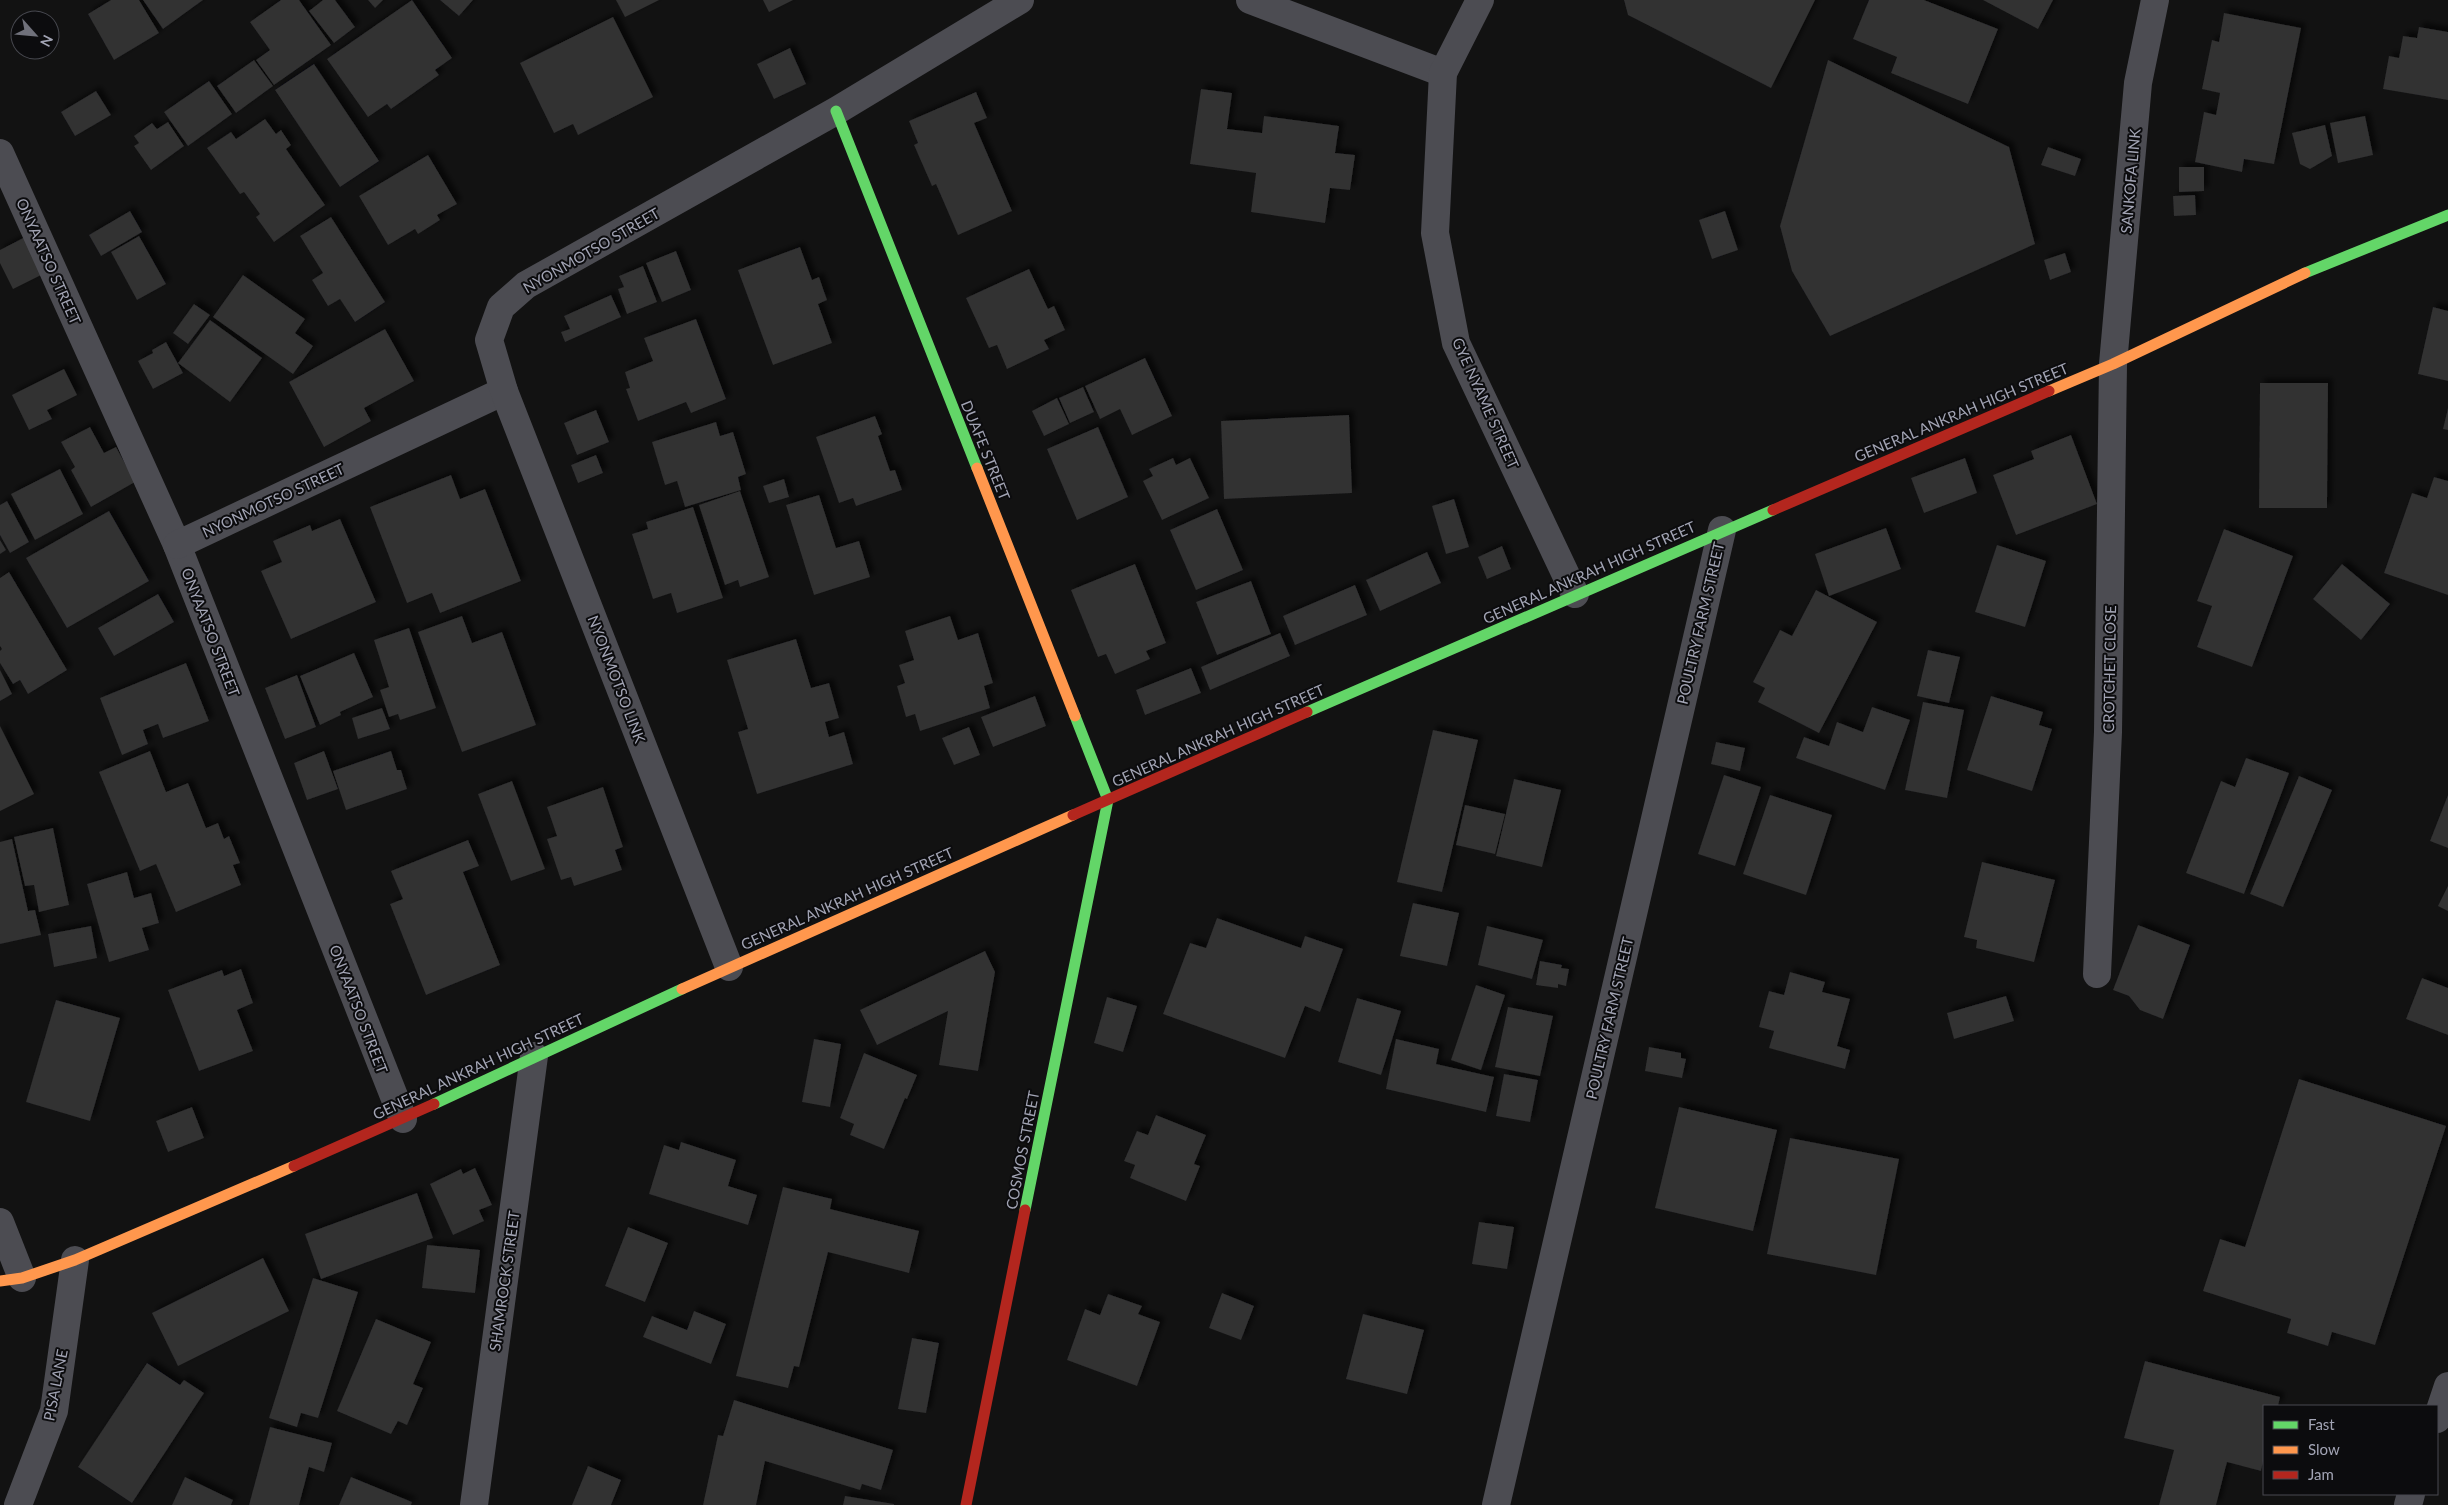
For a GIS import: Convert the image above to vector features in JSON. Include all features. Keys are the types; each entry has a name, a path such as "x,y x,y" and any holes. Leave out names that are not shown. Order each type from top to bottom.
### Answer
{"main road":[{"name":"DUAFE STREET","path":"836,111 1108,800"},
{"name":"GENERAL ANKRAH HIGH STREET","path":"11,1279 75,1260 402,1119 729,967 1575,594 2113,364 2297,276 2448,215"},
{"name":"COSMOS STREET","path":"966,1505 1108,800"}],"street":[{"name":"NYONMOTSO STREET","path":"177,545 504,391 489,340 501,307 526,285 836,111 1020,0"},
{"path":"1250,0 1443,73"},
{"name":"GYE NYAME STREET","path":"1480,0 1443,73 1435,234 1456,343 1575,594"},
{"name":"SANKOFA LINK","path":"2113,364 2138,82 2155,0"},
{"name":"ONYAATSO STREET","path":"0,153 177,545 402,1119"},
{"name":"CROTCHET CLOSE","path":"2097,974 2108,732 2113,364"},
{"name":"NYONMOTSO LINK","path":"504,391 729,967"},
{"name":"POULTRY FARM STREET","path":"1496,1505 1722,530"},
{"name":"SHAMROCK STREET","path":"474,1505 534,1056"},
{"path":"0,1222 11,1279"},
{"name":"PISA LANE","path":"18,1505 54,1411 75,1260"},
{"path":"2438,1416 2448,1386"}],"building":[{"path":"111,0 139,0 159,33 114,60 88,14"},
{"path":"143,0 203,0 163,29"},
{"path":"281,0 299,0 331,45 274,85 256,60 270,50 250,22"},
{"path":"323,0 335,0 355,27 334,43 309,11"},
{"path":"368,0 383,0 375,8"},
{"path":"412,0 452,58 435,70 439,75 391,109 387,104 368,117 327,59"},
{"path":"440,0 473,0 459,16"},
{"path":"616,0 659,0 625,17"},
{"path":"763,0 793,0 769,12"},
{"path":"1624,0 1815,0 1771,88 1628,15"},
{"path":"1869,0 1924,0 1998,29 1968,104 1891,73 1897,57 1853,39"},
{"path":"1983,0 2053,0 2038,29"},
{"path":"2224,13 2301,28 2274,164 2244,159 2242,172 2195,162 2204,112 2216,115 2220,93 2202,89 2212,40 2219,42"},
{"path":"613,17 653,97 578,135 573,124 554,133 520,63"},
{"path":"2419,27 2448,32 2448,100 2383,89 2389,56 2399,58 2403,36 2417,38"},
{"path":"790,48 806,84 774,99 757,64"},
{"path":"254,60 273,86 236,113 217,86"},
{"path":"1828,60 2009,147 2035,244 1830,336 1792,271 1780,226"},
{"path":"314,64 379,161 340,187 275,90"},
{"path":"209,81 232,114 188,146 164,112"},
{"path":"1201,89 1232,93 1227,129 1262,133 1264,116 1339,126 1335,153 1355,155 1350,190 1330,188 1325,223 1251,212 1256,173 1190,164"},
{"path":"96,91 111,115 75,136 61,112"},
{"path":"976,92 987,118 974,123 1012,211 958,235 936,184 932,186 914,145 918,143 909,121"},
{"path":"2365,116 2373,155 2338,163 2330,123"},
{"path":"265,119 276,134 281,130 291,145 286,149 325,205 274,242 256,217 260,214 244,192 240,194 207,148 231,132 236,139"},
{"path":"168,122 184,146 151,170 134,146 139,143 134,136 152,123 157,129"},
{"path":"2325,125 2332,156 2310,169 2300,164 2292,133"},
{"path":"2048,147 2081,159 2075,176 2041,165"},
{"path":"428,155 457,204 437,215 440,220 418,234 415,229 388,245 359,196"},
{"path":"2179,167 2204,167 2204,191 2179,192"},
{"path":"2195,195 2196,215 2174,216 2173,196"},
{"path":"130,211 142,232 101,256 89,235"},
{"path":"1725,211 1738,250 1712,259 1699,220"},
{"path":"331,217 385,302 355,322 340,299 328,306 312,280 323,273 300,236"},
{"path":"27,236 45,273 13,289 0,263 0,250"},
{"path":"139,236 166,284 137,300 111,252"},
{"path":"800,247 812,280 819,277 827,300 818,304 832,343 773,365 738,270"},
{"path":"676,251 691,290 662,302 646,263"},
{"path":"2065,253 2071,272 2050,280 2044,260"},
{"path":"643,266 657,302 627,314 618,289 624,287 619,276"},
{"path":"1029,269 1048,309 1054,306 1065,330 1044,340 1049,349 1007,369 997,345 989,348 966,298"},
{"path":"243,275 305,319 295,333 313,346 293,374 213,317"},
{"path":"611,295 621,317 565,342 561,332 570,329 564,316"},
{"path":"194,304 210,315 188,344 173,333"},
{"path":"2433,307 2448,311 2448,381 2418,374"},
{"path":"696,319 726,399 691,413 686,402 638,421 626,389 630,388 625,372 653,361 644,338"},
{"path":"210,320 262,358 230,402 178,363"},
{"path":"385,329 414,381 364,408 371,421 324,447 289,382"},
{"path":"166,342 183,373 153,389 138,361 153,353 152,350"},
{"path":"1145,358 1172,416 1132,435 1120,409 1100,419 1085,386"},
{"path":"64,369 77,395 47,410 52,419 29,430 12,395"},
{"path":"2260,383 2328,383 2327,508 2259,508"},
{"path":"1083,387 1094,412 1070,423 1059,398"},
{"path":"1057,398 1069,424 1044,436 1032,411"},
{"path":"2448,408 2448,430 2443,429"},
{"path":"596,410 609,442 577,455 564,423"},
{"path":"1349,415 1352,493 1224,499 1221,421"},
{"path":"875,416 882,434 878,436 890,471 895,470 902,490 856,506 853,498 839,503 816,437"},
{"path":"716,422 720,436 733,432 746,474 738,477 741,490 685,507 677,481 665,485 652,442"},
{"path":"90,427 104,453 116,447 135,482 91,507 71,470 75,467 61,442"},
{"path":"1098,427 1128,497 1077,520 1047,449"},
{"path":"2071,435 2097,504 2016,535 1993,475 2034,459 2031,451"},
{"path":"596,455 603,473 578,483 571,465"},
{"path":"1173,458 1176,465 1190,458 1209,498 1162,520 1143,481 1153,476 1149,469"},
{"path":"1965,458 1977,493 1924,513 1911,478"},
{"path":"60,469 83,514 35,540 11,494"},
{"path":"451,475 460,499 485,489 521,581 440,613 432,593 407,603 370,507"},
{"path":"2434,477 2448,481 2448,595 2384,573 2412,493 2427,498"},
{"path":"784,479 789,497 769,503 763,486"},
{"path":"740,491 769,577 740,587 738,580 725,585 699,505"},
{"path":"819,495 836,548 859,541 870,577 814,595 786,505"},
{"path":"1454,499 1469,547 1446,554 1432,506"},
{"path":"7,501 29,542 10,553 0,535 0,505"},
{"path":"693,507 723,598 677,613 671,593 653,599 632,534 648,529 646,522"},
{"path":"1217,509 1243,570 1196,590 1170,530"},
{"path":"109,511 149,581 67,628 26,558"},
{"path":"340,519 376,602 291,639 261,571 282,562 273,541 310,525 312,531"},
{"path":"1886,528 1901,569 1829,596 1815,554"},
{"path":"2224,529 2293,556 2252,667 2197,647 2212,606 2197,601"},
{"path":"0,540 6,550 0,554"},
{"path":"1997,545 2046,561 2025,627 1975,612"},
{"path":"1502,546 1511,569 1487,579 1478,557"},
{"path":"1427,552 1441,583 1380,611 1366,580"},
{"path":"1135,564 1166,643 1146,651 1150,659 1115,674 1106,654 1098,657 1071,590"},
{"path":"2342,564 2390,604 2361,640 2313,599"},
{"path":"9,572 67,670 28,694 20,680 13,684 0,663 0,651 2,649 0,646 0,578"},
{"path":"1251,581 1271,634 1217,655 1196,602"},
{"path":"1355,585 1367,615 1295,645 1283,616"},
{"path":"1816,590 1877,622 1819,733 1758,702 1765,688 1753,682 1780,630 1792,636"},
{"path":"158,594 174,622 114,656 98,628"},
{"path":"462,616 472,643 502,632 536,725 462,752 418,632"},
{"path":"950,616 958,640 978,633 993,683 984,686 990,708 920,731 915,714 906,717 897,686 905,683 899,665 914,660 905,631"},
{"path":"409,628 436,708 400,720 398,714 389,717 380,690 389,687 374,640"},
{"path":"1280,633 1290,656 1210,690 1201,667"},
{"path":"796,639 811,688 829,683 839,718 825,722 829,737 844,732 853,764 757,794 738,732 748,729 727,660"},
{"path":"1928,650 1960,657 1949,703 1917,696"},
{"path":"354,653 373,697 340,712 341,715 320,725 300,676"},
{"path":"186,663 209,721 163,738 158,724 143,730 148,744 122,755 100,698"},
{"path":"1191,668 1201,693 1145,715 1136,690"},
{"path":"0,670 12,694 0,701"},
{"path":"297,675 316,727 285,739 265,688"},
{"path":"1035,696 1046,726 993,747 981,717"},
{"path":"1991,696 2043,712 2039,725 2052,729 2032,791 1967,770"},
{"path":"1923,702 1964,710 1947,798 1905,790"},
{"path":"1872,707 1910,720 1885,790 1796,758 1804,737 1829,746 1837,722 1863,732"},
{"path":"382,708 390,729 358,739 352,718"},
{"path":"0,726 34,794 0,811"},
{"path":"969,727 980,755 954,765 942,738"},
{"path":"1433,730 1478,740 1442,892 1397,882"},
{"path":"1716,742 1745,748 1740,771 1711,764"},
{"path":"150,751 166,792 188,783 206,828 218,823 224,839 229,836 240,863 233,865 241,885 176,912 156,864 140,871 99,772"},
{"path":"324,751 338,789 307,800 294,763"},
{"path":"391,751 397,770 401,770 407,789 346,810 333,771"},
{"path":"2246,758 2289,773 2244,894 2186,873 2221,781 2235,787"},
{"path":"1724,775 1761,787 1735,866 1698,854"},
{"path":"2299,776 2332,790 2283,907 2250,894"},
{"path":"1514,779 1561,790 1542,867 1496,856"},
{"path":"512,781 545,869 511,881 478,794"},
{"path":"603,787 623,847 615,850 622,870 574,886 571,877 561,880 547,839 557,836 547,807"},
{"path":"1770,795 1832,815 1806,895 1743,874"},
{"path":"2448,795 2448,848 2430,841"},
{"path":"1465,805 1505,814 1495,854 1456,845"},
{"path":"53,828 69,905 39,912 34,885 25,886 14,837"},
{"path":"12,839 28,911 35,910 41,935 0,944 0,842"},
{"path":"468,840 479,866 463,872 500,965 426,995 390,904 403,899 391,871"},
{"path":"1982,862 2055,880 2034,962 1976,948 1977,940 1964,937"},
{"path":"127,872 134,898 151,893 159,923 142,928 149,950 109,962 87,884"},
{"path":"2448,886 2448,911 2438,906"},
{"path":"1413,903 1459,913 1447,966 1400,956"},
{"path":"1217,918 1301,948 1305,936 1343,949 1320,1012 1305,1006 1285,1058 1163,1014 1190,943 1206,948"},
{"path":"2138,925 2190,945 2163,1019 2140,1010 2129,996 2113,990"},
{"path":"91,926 97,958 54,967 48,934"},
{"path":"1487,926 1543,940 1532,979 1478,965"},
{"path":"985,951 995,972 978,1071 939,1065 948,1011 877,1045 860,1010"},
{"path":"1540,961 1562,965 1561,968 1569,969 1566,986 1558,984 1558,988 1536,985"},
{"path":"241,969 253,1003 237,1010 253,1051 199,1071 168,990 222,970 224,976"},
{"path":"1790,972 1825,982 1822,992 1850,999 1837,1046 1850,1050 1845,1069 1769,1048 1774,1031 1759,1027 1769,991 1784,995"},
{"path":"2422,978 2448,988 2448,1035 2406,1019"},
{"path":"1476,985 1505,995 1481,1070 1451,1060"},
{"path":"2006,996 2014,1021 1954,1039 1947,1013"},
{"path":"1107,997 1137,1006 1123,1052 1094,1043"},
{"path":"1357,998 1401,1011 1381,1075 1338,1062"},
{"path":"56,1000 120,1018 90,1121 26,1102"},
{"path":"1508,1007 1553,1016 1540,1076 1495,1067"},
{"path":"814,1039 841,1044 830,1107 802,1102"},
{"path":"1396,1039 1439,1049 1436,1064 1494,1077 1486,1112 1386,1089"},
{"path":"1649,1047 1681,1053 1681,1058 1686,1059 1682,1078 1645,1071"},
{"path":"864,1053 917,1075 907,1099 905,1098 884,1149 850,1135 854,1124 840,1118"},
{"path":"1504,1074 1538,1080 1530,1122 1496,1116"},
{"path":"2299,1079 2446,1126 2375,1345 2332,1332 2328,1346 2287,1333 2291,1319 2203,1291 2220,1239 2245,1247"},
{"path":"192,1107 204,1138 168,1152 156,1121"},
{"path":"1679,1107 1777,1130 1753,1231 1655,1208"},
{"path":"1156,1115 1206,1135 1194,1164 1200,1166 1186,1201 1130,1178 1135,1165 1124,1161 1137,1131 1148,1135"},
{"path":"1790,1138 1899,1159 1876,1275 1767,1254"},
{"path":"681,1142 736,1160 728,1186 757,1195 748,1225 649,1194 664,1145 679,1150"},
{"path":"475,1168 492,1205 479,1210 484,1221 453,1235 430,1184 461,1169 463,1174"},
{"path":"783,1187 832,1199 830,1209 919,1231 909,1273 828,1252 799,1367 794,1366 788,1388 736,1376"},
{"path":"417,1193 433,1238 321,1279 305,1234"},
{"path":"1479,1222 1514,1227 1507,1269 1472,1264"},
{"path":"628,1227 668,1243 645,1302 605,1286"},
{"path":"427,1245 480,1250 475,1293 422,1288"},
{"path":"263,1258 289,1311 178,1366 152,1313"},
{"path":"313,1278 358,1292 318,1418 301,1413 297,1427 269,1418"},
{"path":"1222,1293 1254,1306 1241,1340 1209,1328"},
{"path":"1108,1294 1142,1306 1138,1314 1160,1322 1137,1386 1067,1360 1085,1309 1100,1315"},
{"path":"694,1311 726,1324 711,1364 643,1337 652,1316 687,1330"},
{"path":"1363,1314 1424,1330 1407,1394 1346,1379"},
{"path":"376,1319 431,1342 413,1384 423,1388 407,1425 398,1421 391,1434 337,1411"},
{"path":"912,1338 939,1343 926,1413 898,1409"},
{"path":"2145,1361 2280,1397 2278,1405 2263,1405 2263,1462 2261,1471 2227,1462 2216,1505 2159,1505 2174,1450 2124,1438"},
{"path":"147,1363 180,1385 184,1380 204,1393 132,1503 78,1467"},
{"path":"734,1400 893,1450 881,1490 862,1484 860,1490 765,1461 756,1505 703,1505 718,1435 723,1436"},
{"path":"270,1427 332,1443 324,1472 309,1467 299,1505 249,1505"},
{"path":"588,1466 621,1480 611,1505 572,1505"},
{"path":"185,1477 233,1500 231,1505 172,1505"},
{"path":"351,1477 412,1502 411,1505 339,1505"},
{"path":"845,1496 894,1504 894,1505 843,1505"}],"traffic: fast":[{"path":"836,111 977,468"},
{"path":"2305,273 2448,215"},
{"path":"1307,712 1773,510"},
{"path":"1025,1210 1108,800 1075,716"},
{"path":"434,1104 682,989"}],"traffic: slow":[{"path":"2049,391 2113,364 2305,273"},
{"path":"977,468 1075,716"},
{"path":"682,989 1073,815"},
{"path":"0,1281 22,1278 75,1260 294,1166"}],"traffic: jam":[{"path":"1773,510 2049,391"},
{"path":"1073,815 1307,712"},
{"path":"294,1166 434,1104"},
{"path":"966,1505 1025,1210"}]}
